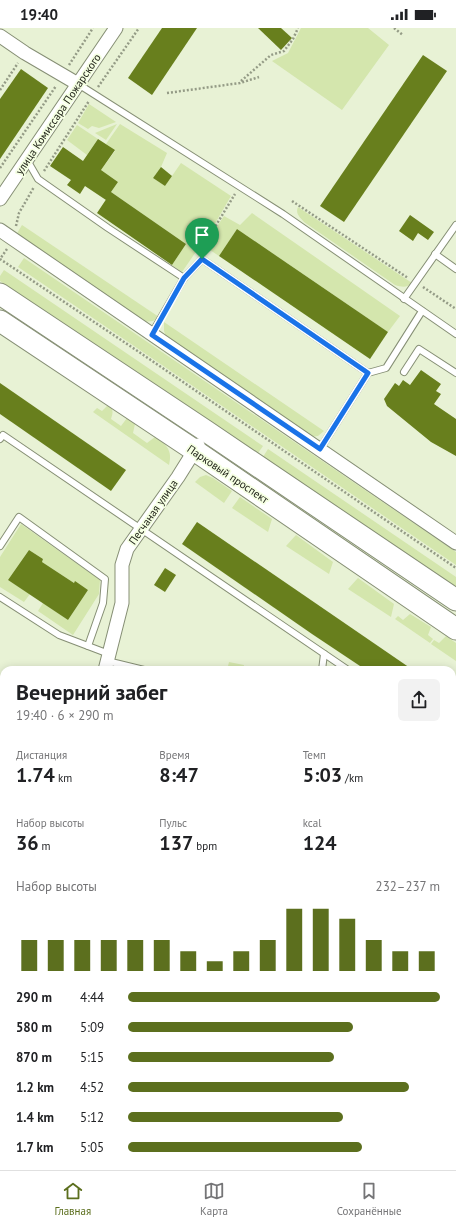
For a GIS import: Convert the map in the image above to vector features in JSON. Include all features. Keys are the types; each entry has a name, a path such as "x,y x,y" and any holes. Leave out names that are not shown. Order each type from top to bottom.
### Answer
{"main road":[{"name":"Парковый проспект","path":"0,294 456,600"},
{"name":"Парковый проспект","path":"0,321 194,450 456,629"}],"street":[{"name":"улица Комиссара Пожарского","path":"0,200 116,28"},
{"path":"0,36 25,53 78,84"},
{"path":"0,230 456,543"},
{"name":"Песчаная улица","path":"107,662 122,603 122,565 125,556 130,545 178,478 206,431"}],"lane":[{"path":"78,84 283,214 456,334"},
{"path":"27,160 38,179 108,228 184,278"},
{"path":"404,299 456,224"},
{"path":"436,254 456,269"},
{"path":"152,335 184,278 202,259 368,373"},
{"path":"320,449 368,373 386,368 422,311"},
{"path":"404,372 419,349 456,373"},
{"path":"0,439 3,435 342,666"},
{"path":"0,546 19,517 105,579 103,603 88,646"},
{"path":"0,597 59,635 88,646 107,662 126,666"},
{"path":"322,666 324,654"}],"path":[{"path":"0,168 93,28"},
{"path":"139,28 38,179 19,213 13,239 0,260 139,352 456,568"},
{"path":"240,82 271,55 284,51 293,39 298,28"},
{"path":"394,28 403,35"},
{"path":"0,90 25,53"},
{"path":"167,93 240,82 258,77"},
{"path":"202,259 197,256 240,186"},
{"path":"292,201 456,309"}],"green space":[{"path":"301,28 368,28 389,45 342,110 272,61 288,53"},
{"path":"89,104 116,122 99,128 92,126 88,129 78,123"},
{"path":"117,124 106,140 95,133"},
{"path":"120,124 167,153 161,167 153,178 165,186 181,163 231,196 213,227 182,272 172,265 186,244 111,192 118,182 101,170 115,151 106,144"},
{"path":"77,125 98,139 87,155 67,140"},
{"path":"298,207 412,283 404,287 395,285 304,222 298,214"},
{"path":"252,213 400,316 388,332 237,229 219,256 204,246 224,216 240,225"},
{"path":"22,225 159,317 153,321 144,322 16,235"},
{"path":"24,258 456,552 456,565 18,267"},
{"path":"4,270 263,446 256,456 0,281 0,276"},
{"path":"164,322 324,431 318,436 311,437 167,339 164,331"},
{"path":"108,405 112,411 111,419 121,426 127,418 135,424 133,433 147,443 155,437 162,442 169,451 169,465 93,412 97,408 102,411"},
{"path":"268,449 456,577 456,593 261,460"},
{"path":"206,475 232,491 224,503 195,482 200,477"},
{"path":"240,497 272,519 268,532 232,508"},
{"path":"21,524 100,580 99,594 73,635 38,611 43,603 68,620 88,590 75,582 74,583 42,562 43,559 29,550 8,580 30,594 24,602 0,587 0,557"},
{"path":"296,535 333,562 329,574 286,546"},
{"path":"358,578 394,604 391,617 348,589"},
{"path":"410,614 431,627 428,635 433,639 430,643 395,619 398,616 403,620"},
{"path":"446,636 456,643 456,661 431,644 434,640 439,643"},
{"path":"229,662 244,665 244,666 228,666"}],"building":[{"path":"162,28 197,28 152,95 128,78"},
{"path":"258,28 281,28 292,38 281,50"},
{"path":"423,55 447,71 344,222 320,206"},
{"path":"21,69 48,88 0,159 0,99"},
{"path":"98,139 115,150 101,170 118,182 111,192 186,244 172,265 97,213 106,200 85,186 80,194 67,185 71,180 50,166 63,147 83,161"},
{"path":"161,167 172,176 165,186 153,178"},
{"path":"410,215 434,232 428,240 418,233 413,241 399,231"},
{"path":"237,229 388,332 370,359 219,256"},
{"path":"421,370 441,384 436,391 441,394 434,404 456,419 456,456 431,442 387,406 384,399 395,383 399,386 403,380 410,385"},
{"path":"0,383 126,470 111,491 0,414"},
{"path":"197,522 407,666 360,666 182,544"},
{"path":"29,550 43,559 42,562 74,583 75,581 88,590 68,620 8,580"},
{"path":"165,568 176,575 165,592 154,585"}],"route":[{"path":"202,259 368,373 320,449 152,335 184,278 202,259"}]}
